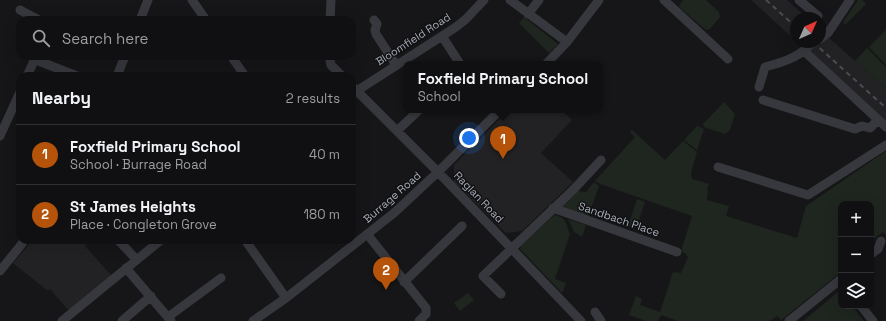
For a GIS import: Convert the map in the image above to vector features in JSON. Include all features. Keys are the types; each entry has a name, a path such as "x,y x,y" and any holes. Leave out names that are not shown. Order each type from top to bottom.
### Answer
{"street":[{"path":"142,16 148,0"},
{"path":"192,0 203,16"},
{"path":"330,16 331,0"},
{"name":"Bloomfield Road","path":"356,90 442,36 466,19 484,0"},
{"path":"510,0 567,42"},
{"path":"528,14 539,0"},
{"path":"549,61 567,42 599,0"},
{"path":"664,0 728,59"},
{"path":"826,34 850,0"},
{"path":"803,1 814,12"},
{"path":"20,10 31,16"},
{"path":"374,20 377,24 375,30 376,34 396,65"},
{"path":"442,36 458,61"},
{"path":"759,87 765,67 788,60 806,48"},
{"path":"818,48 878,120 886,127"},
{"path":"29,72 35,60"},
{"path":"41,60 68,72"},
{"path":"119,72 123,60"},
{"path":"234,60 242,72"},
{"path":"330,60 331,64 338,72"},
{"name":"Raglan Road","path":"356,93 438,172 581,321"},
{"path":"763,100 855,129 862,126 870,128 878,120"},
{"path":"0,136 16,101"},
{"path":"397,131 416,113"},
{"name":"Burrage Road","path":"356,240 367,234 394,213 438,172 497,113"},
{"path":"718,167 808,196 886,145"},
{"name":"Sandbach Place","path":"501,294 483,276 601,160"},
{"name":"Sandbach Place","path":"553,208 678,252"},
{"path":"404,282 462,226"},
{"path":"367,234 426,308 426,314 418,321"},
{"path":"874,252 878,249 881,241"},
{"path":"0,271 23,244"},
{"path":"122,244 137,260"},
{"path":"62,321 156,244"},
{"path":"248,244 286,298"},
{"name":"Burrage Road","path":"253,321 286,298 350,244"},
{"path":"126,268 169,319 221,278"},
{"path":"789,321 838,283"},
{"path":"129,319 150,296"},
{"path":"863,309 873,321"},
{"path":"595,312 601,321"}],"shaded area":[{"path":"683,0 706,0 719,12 720,17 710,29 706,30 679,7"},
{"path":"751,0 787,0 800,12 790,12 790,36"},
{"path":"858,0 862,0 866,4 845,25 843,22"},
{"path":"524,17 558,44 549,53 519,23"},
{"path":"886,30 886,65 869,47"},
{"path":"826,35 886,88 886,122 805,48 826,48"},
{"path":"867,48 886,67 886,88 855,61"},
{"path":"724,102 735,114 730,130 725,134 704,127 703,124"},
{"path":"506,113 564,113 572,120 541,153 573,182 522,231 506,233 454,182 454,165"},
{"path":"697,126 704,129 697,150 684,140"},
{"path":"632,130 665,160 683,141 697,152 691,173 692,179 709,184 707,189 707,200 729,206 726,216 797,238 806,206 886,151 886,235 883,232 874,239 874,201 838,201 838,274 781,320 777,316 770,321 678,321 661,315 658,321 646,321 629,315 636,296 642,299 640,305 660,312 673,272 681,273 688,257 681,251 692,216 595,181 635,137 630,132"},
{"path":"594,182 599,186 588,217 565,210 562,206 578,191 586,192"},
{"path":"637,199 645,202 636,228 628,226"},
{"path":"554,215 563,219 570,234 555,279 566,283 562,293 520,249 521,246"},
{"path":"568,219 586,225 582,237 574,232"},
{"path":"30,244 87,244 85,246 112,276 69,311 50,289 48,291 13,263"},
{"path":"838,292 838,309 854,309 864,321 803,321"},
{"path":"468,293 474,300 460,311 454,303"}],"railway":[{"path":"766,0 790,22"},
{"path":"820,48 886,108"}],"place":[{"name":"Foxfield Primary School","path":"503,159"},
{"name":"St James Heights","path":"386,290"}]}
